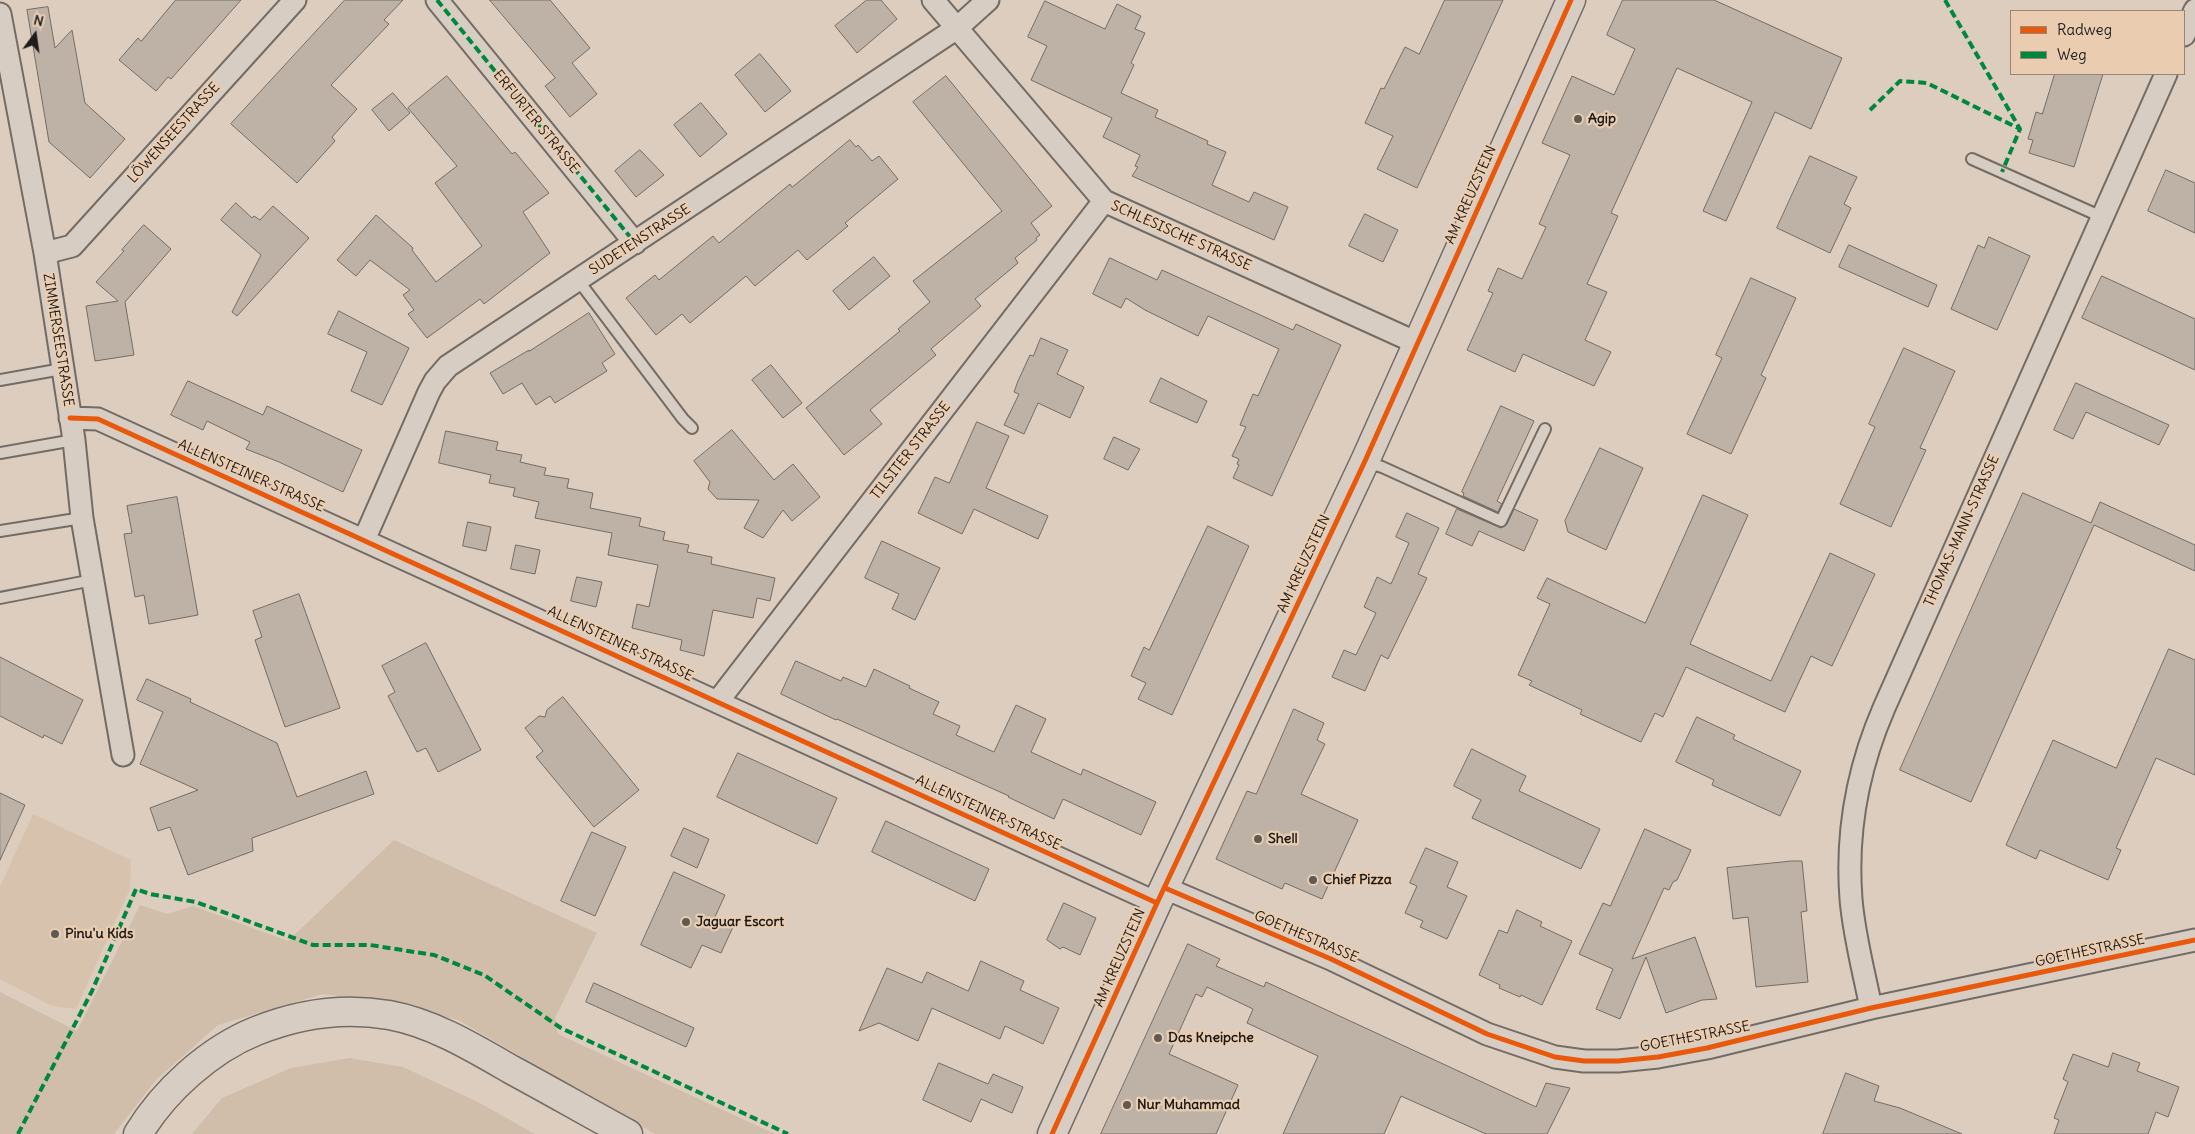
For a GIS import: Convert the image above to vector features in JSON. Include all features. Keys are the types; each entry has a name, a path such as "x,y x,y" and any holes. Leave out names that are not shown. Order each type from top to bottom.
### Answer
{"main road":[{"name":"AM KREUZSTEIN","path":"1052,1134 1161,895 1365,462 1571,0"},
{"path":"138,1134 172,1091 228,1044 277,1023 306,1015 336,1012 367,1012 390,1015 414,1022 462,1042 628,1134"},
{"path":"157,1134 181,1100 216,1068 258,1044 289,1033 324,1028 358,1028 415,1036 491,1074 592,1134"}],"street":[{"name":"LÖWENSEESTRASSE","path":"45,253 72,246 295,0"},
{"name":"ERFURTER STRASSE","path":"437,0 635,243"},
{"name":"SCHLESISCHE STRASSE","path":"933,0 1104,201 1417,343"},
{"name":"SUDETENSTRASSE","path":"364,540 429,392 441,373 448,366 957,28 988,0"},
{"path":"2185,33 2195,10"},
{"name":"ZIMMERSEESTRASSE","path":"0,14 45,253 74,440 82,518 123,756"},
{"name":"THOMAS-MANN-STRASSE","path":"1871,1008 1855,926 1851,877 1853,823 1863,765 1882,713 2166,75"},
{"name":"TILSITER STRASSE","path":"718,701 1104,201"},
{"name":"ALLENSTEINER STRASSE","path":"70,418 98,420 718,701 1161,895"},
{"name":"GOETHESTRASSE","path":"1161,895 1331,959 1487,1034 1555,1057 1584,1060 1618,1061 1658,1058 1871,1008 2195,940"}],"lane":[{"path":"1972,160 2102,217"},
{"path":"578,280 683,419 692,428"},
{"path":"0,380 62,369"},
{"path":"1365,462 1382,467 1501,521 1545,429"},
{"path":"0,454 74,440"},
{"path":"0,531 82,518"},
{"path":"0,598 93,580"}],"shaded area":[{"name":"Pinu'u Kids","path":"33,814 131,860 130,889 76,1009 52,1006 0,979 0,887"},
{"path":"394,840 597,933 555,1018 558,1034 775,1134 655,1134 458,1020 398,1004 323,994 218,1025 156,1080 114,1134 0,1134 0,992 77,1031 140,905 167,914 193,906 288,941"},
{"path":"350,1058 403,1067 478,1102 535,1134 192,1134 222,1098 291,1068"}],"building":[{"path":"176,0 241,0 171,79 168,77 156,91 119,60 138,38 141,41"},
{"path":"345,0 403,0 384,20 389,24 331,85 357,109 332,137 335,141 297,183 231,124"},
{"path":"490,0 550,0 590,48 572,63 597,94 570,117 545,86 555,78"},
{"path":"867,0 881,0 897,19 857,53 835,26"},
{"path":"1445,0 1503,0 1417,188 1377,169 1393,136 1365,123 1381,88 1384,89 1405,47 1419,54"},
{"path":"1623,0 1714,0 1842,58 1811,129 1775,112 1726,221 1703,211 1752,102 1677,68 1611,213 1618,216 1587,284 1607,292 1585,340 1611,352 1594,386 1523,354 1515,372 1467,350 1493,293 1488,291 1498,268 1522,279 1546,227 1539,224 1570,155 1542,143 1572,76 1614,95 1635,49 1607,35"},
{"path":"1045,1 1105,29 1117,4 1141,16 1135,29 1145,33 1131,63 1134,65 1121,93 1158,110 1155,117 1208,141 1207,144 1226,152 1212,185 1249,202 1254,192 1288,207 1274,240 1132,176 1138,167 1135,166 1140,155 1103,137 1112,118 1031,80 1047,46 1028,37"},
{"path":"48,7 55,48 72,30 85,103 125,139 90,178 49,142 27,10"},
{"path":"760,54 791,91 765,112 735,75"},
{"path":"2055,75 2103,75 2074,167 2029,153 2033,140 2028,139 2036,112 2042,114"},
{"path":"447,76 512,154 515,152 549,193 523,212 550,253 484,304 480,299 427,338 408,314 414,310 403,295 410,290 370,260 356,276 337,260 376,215 413,248 412,250 436,282 482,246 435,183 457,166 408,108"},
{"path":"946,76 1052,206 1031,223 1040,235 1036,238 1037,240 1015,258 1018,263 975,299 981,306 931,349 936,355 870,410 882,424 844,455 806,408 900,331 898,329 930,302 913,281 1002,211 913,102"},
{"path":"393,93 410,113 389,131 372,110"},
{"path":"701,103 727,134 700,157 674,125"},
{"path":"850,140 856,147 858,145 872,161 879,156 898,179 845,223 848,226 807,260 798,250 755,286 746,276 690,323 682,314 656,335 626,298 655,275 659,280 713,236 719,243 790,184 792,187"},
{"path":"640,150 664,175 636,197 615,171"},
{"path":"1810,156 1857,177 1844,204 1851,208 1830,253 1777,228"},
{"path":"2166,170 2195,183 2195,233 2148,211"},
{"path":"236,203 252,218 254,216 260,220 273,206 309,238 237,316 232,312 261,255 221,220"},
{"path":"1365,214 1398,230 1383,262 1349,246"},
{"path":"144,225 171,249 125,302 134,355 95,361 86,306 118,301 96,282"},
{"path":"1989,237 2030,256 1997,330 1951,309 1978,245 1984,248"},
{"path":"1849,245 1937,285 1928,307 1839,267"},
{"path":"874,257 890,276 849,310 833,291"},
{"path":"1110,258 1157,280 1162,270 1293,330 1296,324 1341,345 1272,496 1233,478 1239,465 1237,464 1239,459 1232,456 1246,427 1240,425 1253,394 1258,396 1279,349 1208,316 1198,336 1145,310 1126,298 1121,308 1093,294"},
{"path":"2102,276 2195,319 2195,370 2082,318"},
{"path":"1751,278 1796,298 1761,375 1766,378 1731,454 1687,434 1722,358 1716,355"},
{"path":"339,311 409,348 382,405 351,391 367,352 328,334"},
{"path":"589,313 615,354 602,363 607,371 555,403 550,396 536,405 522,383 503,394 490,373"},
{"path":"1041,338 1068,350 1057,374 1084,387 1070,418 1038,403 1024,434 1004,425 1019,394 1014,392 1018,381 1030,355 1033,356"},
{"path":"1904,348 1955,371 1920,448 1926,450 1891,527 1840,504 1875,427 1869,424"},
{"path":"771,365 802,403 783,418 752,380"},
{"path":"1161,378 1207,401 1197,423 1150,402"},
{"path":"188,381 263,415 267,406 362,450 343,492 246,449 250,442 207,421 203,430 171,415"},
{"path":"2076,383 2169,425 2159,445 2086,412 2073,439 2054,430"},
{"path":"1501,406 1534,421 1497,501 1502,504 1498,512 1463,496 1464,493 1462,492"},
{"path":"977,422 1009,436 986,488 1048,516 1038,539 974,509 962,534 918,513 935,477 949,483"},
{"path":"732,430 774,480 793,464 820,497 792,521 783,510 763,538 744,528 759,500 717,499 708,489 710,482 694,461"},
{"path":"446,431 498,442 496,450 522,455 520,462 546,468 544,475 569,479 567,488 593,493 590,508 641,518 639,526 665,532 663,540 689,545 687,552 712,557 711,564 775,578 770,601 757,598 753,618 713,610 704,656 680,650 682,640 632,628 637,604 649,607 658,565 608,555 612,533 535,518 539,502 513,496 515,488 489,483 491,475 439,463"},
{"path":"1114,437 1140,449 1128,470 1104,459"},
{"path":"1600,448 1643,468 1606,550 1568,532 1565,521"},
{"path":"2023,493 2091,523 2100,502 2195,545 2195,571 2094,525 1971,802 1900,770"},
{"path":"1703,495 1748,515 1690,644 1771,681 1830,553 1875,574 1832,666 1811,656 1785,712 1686,667 1663,717 1655,713 1641,742 1580,714 1582,710 1529,685 1532,681 1518,675 1550,604 1537,598 1547,578 1645,623"},
{"path":"177,497 198,615 149,624 144,595 135,597 124,534 132,533 127,506"},
{"path":"1457,509 1501,528 1507,524 1514,509 1538,520 1524,551 1479,531 1472,546 1446,534"},
{"path":"1407,513 1439,528 1418,574 1427,578 1388,659 1381,655 1365,691 1332,677 1344,650 1356,655 1376,613 1364,607 1377,577 1391,584 1409,543 1396,537"},
{"path":"468,522 491,527 486,551 463,546"},
{"path":"1208,526 1249,546 1172,715 1138,699 1146,683 1131,676 1144,647 1149,650"},
{"path":"882,541 940,568 915,620 892,609 899,594 865,578"},
{"path":"516,545 540,550 535,574 511,569"},
{"path":"577,577 602,582 596,607 571,601"},
{"path":"299,594 340,708 285,727 255,640 262,637 253,611"},
{"path":"426,643 481,750 438,772 426,748 417,752 388,696 395,692 382,666"},
{"path":"2169,649 2195,660 2195,775 2156,758 2116,848 2121,850 2108,880 2040,850 2036,859 2006,845 2053,740 2116,768"},
{"path":"0,657 83,700 62,744 44,735 43,738 0,716"},
{"path":"796,661 841,681 843,677 866,687 874,669 939,702 933,714 960,726 956,735 994,752 1016,705 1046,719 1031,752 1081,775 1083,769 1156,802 1141,835 1063,799 1054,819 1009,796 781,694"},
{"path":"147,679 191,699 190,702 277,743 297,797 366,771 374,794 252,838 253,851 188,875 170,827 158,831 150,808 198,790 140,764 163,712 137,700"},
{"path":"563,697 639,790 594,827 536,757 543,751 525,728 539,716 545,717 547,710"},
{"path":"1294,709 1324,723 1317,740 1325,744 1301,794 1358,820 1322,899 1285,883 1282,889 1216,859 1247,791 1256,794"},
{"path":"1697,717 1735,735 1733,739 1801,771 1780,816 1712,785 1714,780 1676,762"},
{"path":"1472,749 1526,776 1519,791 1600,829 1581,869 1472,818 1481,800 1454,786"},
{"path":"738,753 837,798 817,844 717,797"},
{"path":"0,793 25,805 0,860"},
{"path":"886,821 989,869 975,901 872,852"},
{"path":"684,828 709,839 697,868 671,856"},
{"path":"1645,829 1691,850 1677,880 1673,882 1669,890 1664,888 1632,959 1695,937 1717,999 1702,1000 1666,1013 1646,957 1620,1019 1596,1009 1613,969 1579,954 1603,903 1610,906"},
{"path":"592,832 626,847 595,916 561,901"},
{"path":"1426,848 1458,862 1447,887 1467,896 1447,939 1420,927 1423,921 1405,913 1417,886 1410,883"},
{"path":"1802,861 1807,911 1801,912 1808,982 1756,987 1748,917 1733,919 1727,868"},
{"name":"Jaguar Escort","path":"674,872 725,895 714,919 733,927 721,953 702,945 691,968 641,945"},
{"path":"1064,903 1096,918 1080,955 1063,947 1060,949 1047,940"},
{"path":"1517,910 1542,922 1540,926 1572,941 1542,1005 1521,995 1520,997 1499,988 1500,985 1479,975 1499,930 1507,933"},
{"path":"1188,944 1220,959 1216,966 1264,987 1266,982 1536,1107 1546,1083 1570,1088 1547,1134 1486,1134 1401,1096 1384,1134 1283,1134 1318,1056 1247,1023 1253,1009 1207,987 1202,997 1196,994 1169,1054 1238,1085 1216,1134 1101,1134"},
{"path":"981,961 1024,981 1020,990 1059,1008 1043,1044 1005,1026 1000,1039 932,1008 918,1041 879,1023 859,1031 887,968 922,983 927,972 968,991"},
{"path":"594,983 694,1028 686,1047 586,1002"},
{"path":"2113,1053 2140,1063 2137,1071 2179,1087 2168,1117 2156,1112 2148,1134 2054,1134 2059,1120 2054,1118 2068,1082 2063,1079 2073,1054 2108,1067"},
{"path":"939,1063 988,1084 993,1074 1023,1087 1012,1113 981,1099 971,1122 923,1100"},
{"path":"1846,1073 1879,1086 1874,1101 1900,1108 1962,1134 1823,1134"}],"marked path":[{"path":"437,0 635,243"},
{"path":"1945,0 2020,129"},
{"path":"1870,110 1900,81 1927,83 2020,129 2002,172"},
{"path":"18,1134 92,991 136,889 150,894 196,902 313,945 370,945 434,955 484,975 561,1028 788,1134"}],"cycle path":[{"path":"1052,1134 1157,903 1365,461 1571,0"},
{"path":"70,418 98,419 1157,903"},
{"path":"1165,888 1331,959 1487,1034 1555,1057 1584,1061 1618,1061 1658,1057 1707,1048 1871,1008 2195,940"}],"place":[{"name":"Agip","path":"1578,119"},
{"name":"Shell","path":"1258,839"},
{"name":"Chief Pizza","path":"1313,880"},
{"name":"Jaguar Escort","path":"686,922"},
{"name":"Pinu'u Kids","path":"55,934"},
{"name":"Das Kneipche","path":"1158,1038"},
{"name":"Nur Muhammad","path":"1127,1105"}]}
